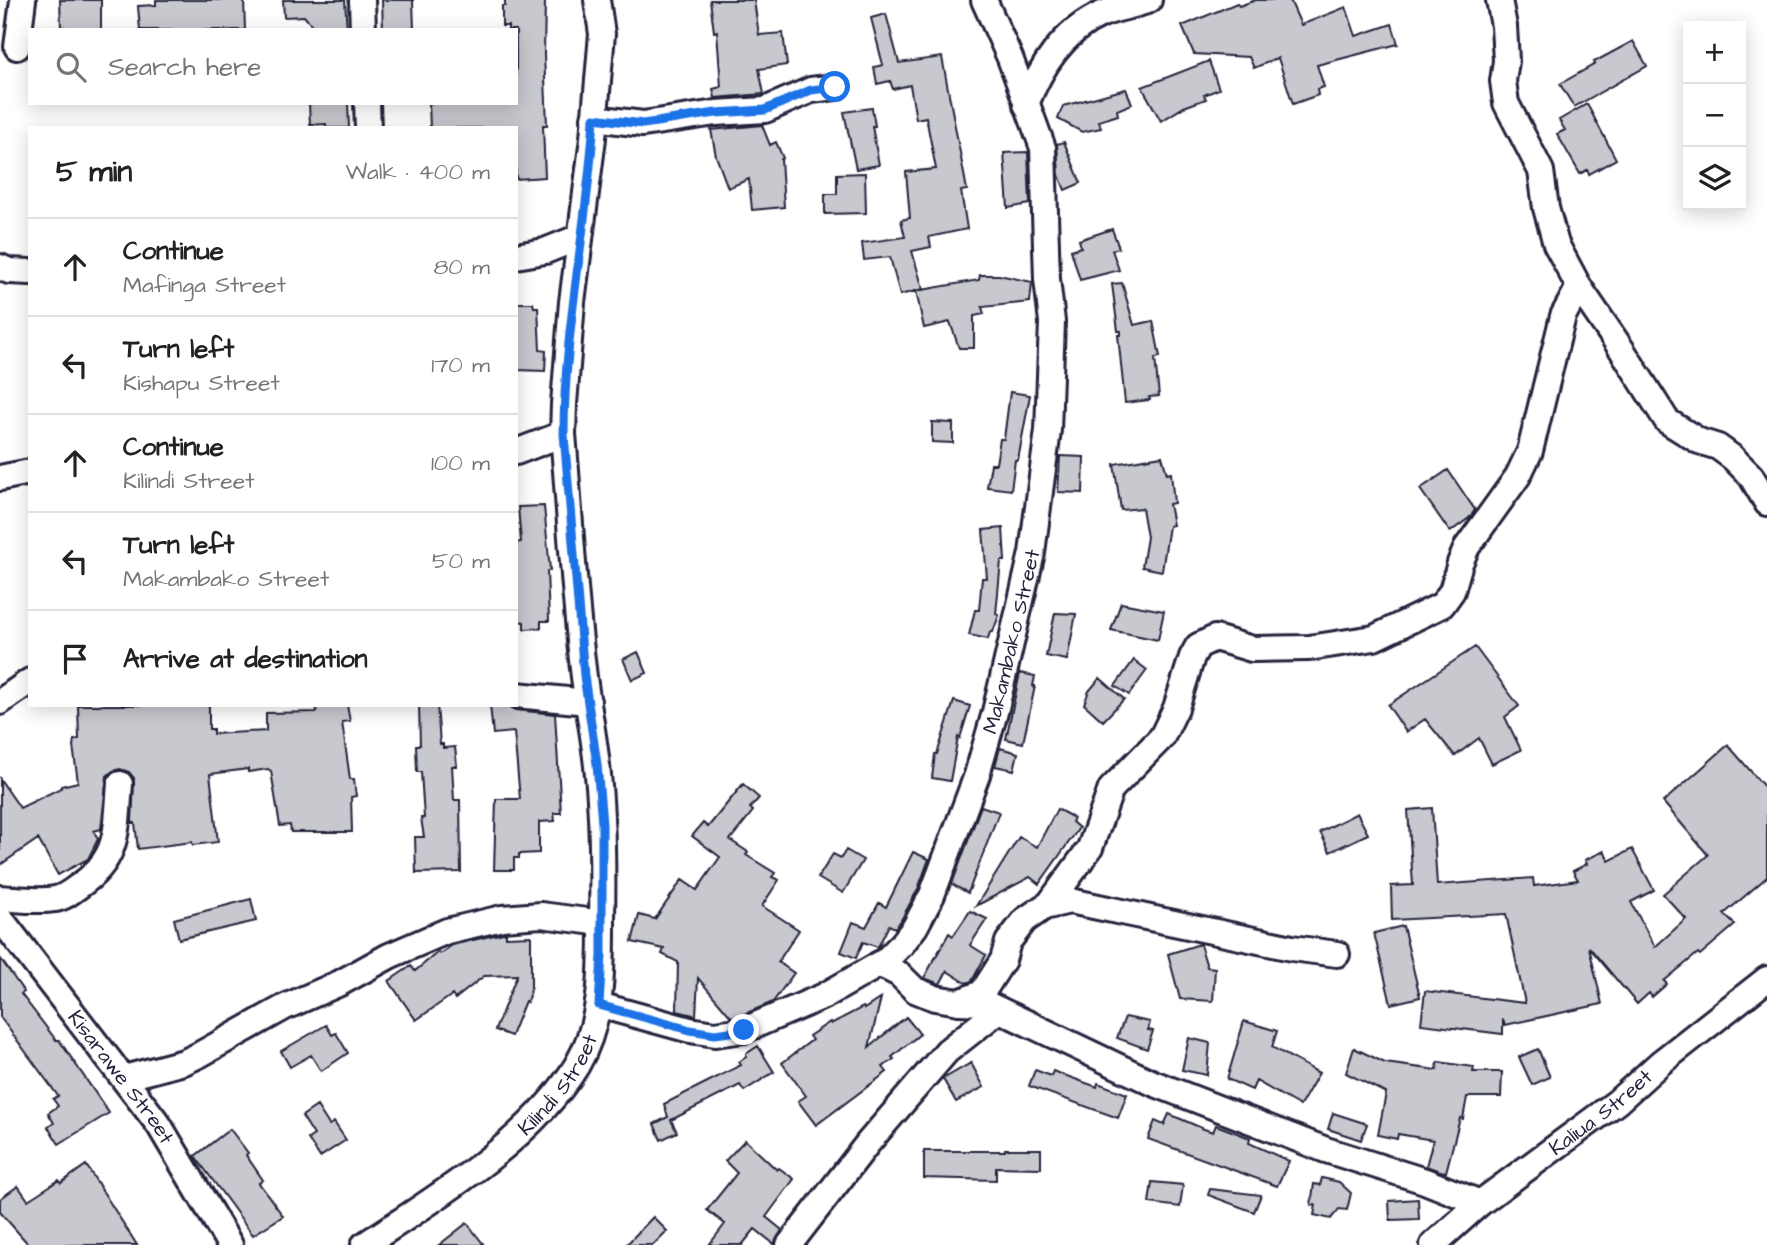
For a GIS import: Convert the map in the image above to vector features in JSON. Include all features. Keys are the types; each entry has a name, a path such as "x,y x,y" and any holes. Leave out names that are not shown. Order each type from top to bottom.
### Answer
{"street":[{"path":"16,44 23,0"},
{"path":"362,0 363,28"},
{"name":"Kilindi Street","path":"364,1245 433,1200 530,1121 552,1098 577,1064 589,1039 599,1005 602,824 597,764 584,676 564,434 564,404 602,34 597,0"},
{"name":"Makambako Street","path":"599,1005 690,1030 715,1034 744,1030 824,996 880,964 902,944 915,927 932,895 977,775 995,712 1032,553 1048,430 1052,322 1047,279 1043,148 1010,58 984,0"},
{"path":"1026,104 1044,67 1070,35 1099,15 1149,0"},
{"path":"1499,0 1504,26 1506,61 1503,81 1506,103 1541,172 1546,208 1556,244 1579,287 1667,421 1699,441 1718,447 1733,458 1751,476 1767,503"},
{"path":"594,118 643,124 716,113 765,110 811,90 835,87"},
{"path":"367,105 369,126"},
{"path":"518,256 545,251 580,237"},
{"path":"0,267 28,272"},
{"path":"959,1002 982,993 1003,960 1008,942 1015,931 1025,920 1049,904 1090,848 1111,789 1162,737 1176,708 1198,646 1215,638 1262,650 1309,648 1374,638 1427,614 1448,598 1467,547 1507,493 1530,451 1563,316 1579,287"},
{"path":"518,451 564,434"},
{"path":"0,478 28,472"},
{"path":"0,702 28,682"},
{"path":"518,695 588,702"},
{"path":"0,898 58,899 102,868 116,828 120,784"},
{"path":"1049,904 1070,901 1086,903 1292,948 1337,954"},
{"path":"124,1077 184,1062 285,1007 447,931 502,918 541,915 602,923"},
{"name":"Kisarawe Street","path":"0,918 159,1125 230,1245"},
{"path":"880,964 899,974 915,990 935,998 985,1003 1153,1083 1326,1150 1425,1181 1480,1203"},
{"name":"Kaliua Street","path":"1433,1245 1480,1203 1617,1102 1660,1063 1767,979"},
{"path":"789,1245 868,1143 947,1051 999,1010"}],"building":[{"path":"60,0 101,0 101,28 61,27"},
{"path":"156,0 244,0 245,28 140,28 138,6 156,5"},
{"path":"283,0 345,0 347,28 314,28 304,16 284,17"},
{"path":"382,0 413,0 414,28 383,28"},
{"path":"505,0 545,0 545,177 518,179 518,126 430,126 429,105 518,105 518,28 502,26 502,6 505,6"},
{"path":"710,0 754,0 759,35 783,33 787,65 759,69 764,94 715,98 713,89 721,87 717,31 714,32"},
{"path":"1256,0 1290,0 1301,25 1346,7 1356,36 1392,24 1398,44 1317,65 1324,87 1317,89 1318,95 1293,104 1278,58 1254,68 1249,57 1194,54 1182,26 1237,3 1239,6"},
{"path":"886,14 899,63 942,57 967,190 961,191 967,229 929,237 931,247 912,251 923,289 900,295 890,257 864,260 862,243 905,237 901,220 910,218 906,172 936,169 926,117 916,119 910,85 893,89 890,81 877,84 874,67 883,65 871,18"},
{"path":"1633,41 1647,66 1574,107 1560,84"},
{"path":"1209,61 1219,89 1204,95 1206,99 1184,107 1161,121 1142,87"},
{"path":"1126,89 1132,104 1117,110 1118,115 1099,121 1101,128 1082,132 1058,119 1063,106"},
{"path":"1587,104 1616,159 1589,174 1587,170 1580,174 1557,134 1565,130 1559,120"},
{"path":"309,105 348,105 349,126 310,125"},
{"path":"872,108 875,126 872,126 879,165 856,169 844,112"},
{"path":"762,125 770,145 776,142 783,158 784,207 752,210 749,179 728,188 716,156 711,130"},
{"path":"1064,142 1081,183 1065,190 1059,175 1057,144"},
{"path":"1028,152 1030,204 1008,208 1004,153"},
{"path":"865,173 866,213 825,214 825,194 837,194 837,174"},
{"path":"1112,229 1119,248 1112,250 1119,270 1080,280 1071,250 1081,247 1079,240"},
{"path":"980,275 999,275 1032,282 1030,302 982,307 984,314 974,316 974,348 959,348 950,322 924,328 916,291 979,280"},
{"path":"1122,283 1134,325 1153,321 1160,357 1155,358 1159,396 1149,397 1150,400 1125,403 1118,335 1121,335 1121,331 1118,331 1112,284"},
{"path":"518,303 533,303 534,307 538,307 540,350 546,351 545,371 518,370"},
{"path":"1010,392 1030,395 1011,490 987,487 991,464 996,464 1000,439 1004,439"},
{"path":"932,422 953,423 953,443 932,442"},
{"path":"1060,456 1084,457 1083,493 1058,492"},
{"path":"1162,456 1167,474 1171,473 1174,503 1169,504 1173,525 1169,526 1162,571 1142,567 1147,537 1142,508 1121,510 1114,464"},
{"path":"1448,470 1475,510 1450,532 1420,489"},
{"path":"544,506 550,570 547,571 549,621 541,621 541,628 524,629 524,622 518,621 518,543 521,542 518,507"},
{"path":"1003,528 1005,561 1001,561 996,614 999,615 988,639 969,635 975,610 979,610 982,578 987,578 983,530"},
{"path":"1121,603 1164,611 1158,640 1111,630"},
{"path":"1055,613 1076,614 1067,660 1046,656"},
{"path":"1475,647 1519,706 1505,717 1521,750 1492,764 1479,738 1455,756 1425,719 1406,732 1388,705"},
{"path":"638,652 647,673 632,680 623,659"},
{"path":"1134,660 1147,670 1129,695 1115,686"},
{"path":"1020,673 1035,676 1023,743 1006,739"},
{"path":"1100,678 1124,699 1103,721 1084,704 1089,691"},
{"path":"954,701 970,706 960,738 958,737 950,781 932,778 935,754"},
{"path":"78,707 209,707 209,729 213,729 213,734 266,731 266,713 317,712 316,707 347,707 350,721 342,722 350,779 354,779 356,796 351,797 352,832 291,832 290,825 280,826 271,771 268,769 248,772 248,769 210,774 218,842 193,845 192,842 138,849 135,823 132,823 134,778 129,772 120,769 107,776 101,829 94,831 98,839 88,859 58,875 38,839 0,865 0,779 20,808 61,786 78,782 73,746 74,740 79,739"},
{"path":"419,707 437,707 440,744 443,744 443,748 455,747 457,766 452,766 454,800 460,800 461,872 416,873 415,837 424,837 421,818 424,818 421,772 417,772 416,745 420,745"},
{"path":"490,707 555,714 561,813 554,813 555,821 539,822 539,853 519,854 519,858 514,858 514,870 494,870 496,799 520,799 514,732 493,734"},
{"path":"1728,745 1767,790 1767,877 1724,914 1735,925 1664,981 1667,984 1652,997 1649,993 1637,1004 1589,947 1602,1004 1505,1025 1503,1019 1503,1034 1421,1024 1425,991 1525,1003 1506,914 1392,920 1391,886 1413,885 1408,810 1432,808 1437,885 1533,878 1534,886 1578,880 1573,871 1587,864 1585,860 1604,851 1609,861 1632,849 1654,890 1631,902 1655,947 1686,919 1663,894 1708,855 1663,802"},
{"path":"1000,748 1018,753 1014,770 995,766"},
{"path":"743,784 759,798 750,808 753,811 730,840 748,852 746,855 775,873 772,877 779,880 762,906 799,930 778,962 794,973 773,1002 731,1017 698,978 696,1016 677,1011 678,962 662,954 664,949 632,942 639,915 655,919 682,880 697,890 720,857 692,836 703,823 708,827"},
{"path":"981,806 999,812 968,893 952,884"},
{"path":"1057,809 1074,818 1072,822 1079,828 1039,884 1030,877 976,906 1019,837 1037,847"},
{"path":"1357,813 1368,834 1330,852 1320,832"},
{"path":"846,850 863,860 843,893 818,878 833,854 841,858"},
{"path":"913,852 929,859 918,889 900,922 895,928 889,925 878,947 863,942 856,958 841,952 853,922 866,927 879,903 886,907"},
{"path":"251,899 256,921 179,939 174,919"},
{"path":"970,911 987,919 970,945 986,955 972,981 966,983 947,971 940,984 924,978 949,933 953,936"},
{"path":"1403,926 1420,997 1391,1004 1374,933"},
{"path":"506,933 506,937 531,936 531,988 511,1036 495,1030 517,975 484,976 455,999 452,995 416,1020 389,981 411,966 415,971 438,952 440,954 452,945"},
{"path":"1200,944 1207,967 1215,968 1213,1001 1180,999 1168,954"},
{"path":"0,958 24,992 21,994 56,1040 59,1040 109,1113 59,1144 48,1127 54,1123 48,1113 58,1106 53,1099 58,1096 0,1017"},
{"path":"881,998 869,1047 906,1017 920,1034 883,1067 887,1072 816,1125 798,1101 806,1096 782,1063 812,1040 809,1036 830,1022 831,1024 863,1007 864,1009"},
{"path":"1125,1017 1150,1022 1148,1030 1153,1031 1147,1049 1117,1038"},
{"path":"1244,1021 1277,1031 1272,1047 1319,1073 1300,1106 1256,1081 1252,1090 1227,1079"},
{"path":"326,1025 332,1035 336,1033 348,1053 321,1071 311,1055 290,1067 281,1051"},
{"path":"1189,1038 1210,1043 1207,1075 1182,1070"},
{"path":"758,1046 774,1072 744,1091 740,1085 671,1120 677,1132 661,1140 654,1124 668,1117 664,1104 741,1065 739,1062 746,1054"},
{"path":"1354,1048 1385,1063 1437,1070 1438,1062 1474,1067 1473,1072 1502,1072 1501,1097 1467,1097 1446,1172 1440,1171 1426,1166 1433,1140 1398,1134 1397,1139 1378,1135 1386,1093 1346,1073"},
{"path":"1538,1049 1550,1077 1532,1085 1519,1057"},
{"path":"971,1063 984,1087 956,1102 943,1079"},
{"path":"1035,1070 1051,1076 1053,1071 1097,1087 1098,1083 1127,1094 1118,1118 1029,1086"},
{"path":"317,1106 329,1125 334,1122 346,1140 320,1157 308,1139 314,1135 302,1116"},
{"path":"1333,1113 1367,1124 1361,1140 1328,1129"},
{"path":"1169,1114 1213,1132 1216,1125 1250,1138 1249,1143 1289,1161 1277,1186 1148,1139 1155,1121 1164,1125"},
{"path":"230,1129 263,1180 259,1183 283,1216 253,1235 195,1156"},
{"path":"745,1140 777,1170 779,1168 794,1179 766,1217 782,1230 774,1244 755,1229 742,1245 709,1245 725,1224 707,1210 737,1173 725,1161"},
{"path":"1041,1149 1041,1168 996,1167 996,1180 924,1178 924,1151"},
{"path":"86,1165 137,1245 29,1245 0,1212 0,1199 18,1186 28,1200 59,1180 61,1183"},
{"path":"1322,1178 1339,1182 1351,1193 1347,1210 1339,1209 1331,1219 1314,1215 1316,1205 1311,1205 1314,1184 1320,1185"},
{"path":"1152,1182 1183,1185 1180,1207 1149,1203"},
{"path":"1210,1189 1261,1195 1254,1212 1208,1195"},
{"path":"1418,1199 1419,1219 1390,1220 1389,1201"},
{"path":"653,1217 667,1231 653,1245 626,1245"},
{"path":"467,1223 484,1245 439,1245"}],"route":[{"path":"744,1030 715,1034 690,1030 599,1005 602,955 602,824 597,764 584,676 564,434 572,302 594,118 643,124 716,113 751,112 765,110 811,90 835,87"}]}
